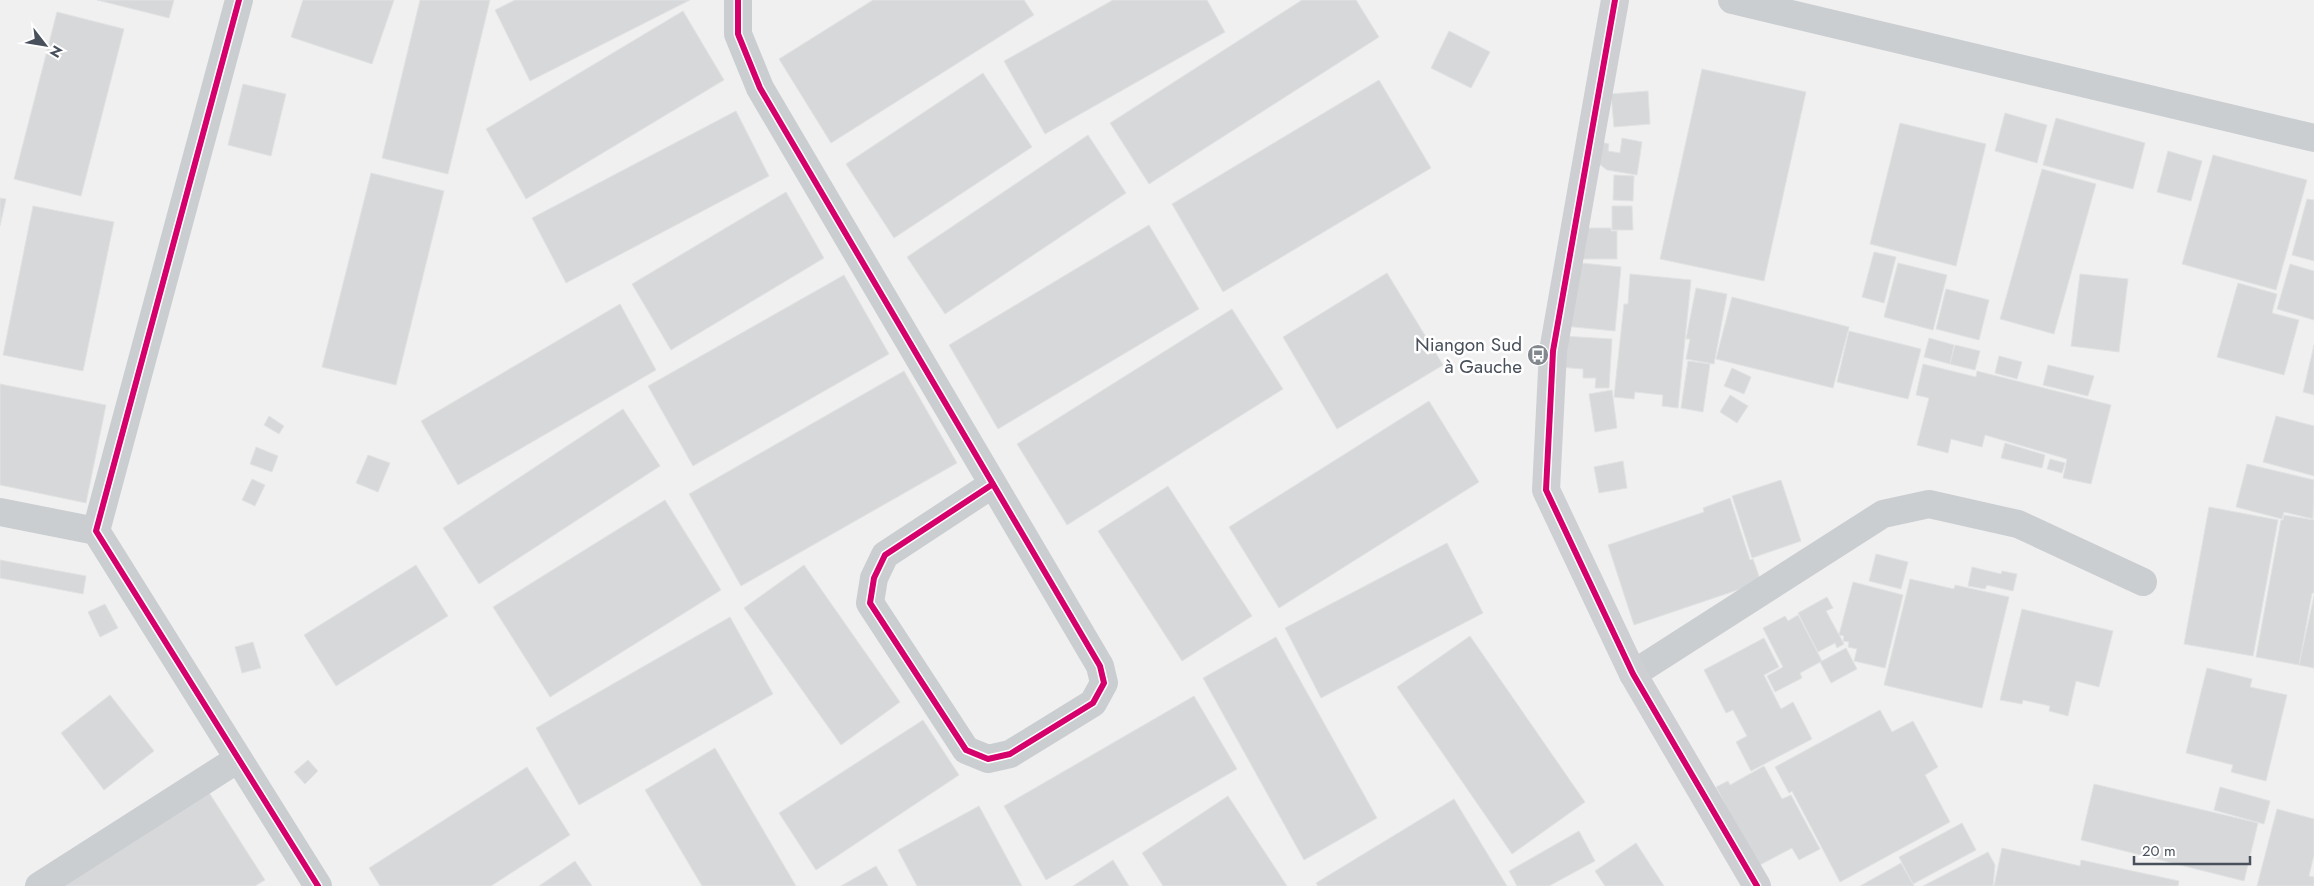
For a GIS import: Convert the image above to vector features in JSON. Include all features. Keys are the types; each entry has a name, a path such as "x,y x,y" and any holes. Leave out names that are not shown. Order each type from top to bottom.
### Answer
{"street":[{"path":"96,531 239,0"},
{"path":"738,0 738,34 760,88 993,484 1100,666 1104,683 1093,703 1010,754 988,759 966,750 870,603 874,578 885,555 993,484"},
{"path":"1615,0 1553,351 1546,490 1633,674 1757,886"},
{"path":"1732,0 2314,138"},
{"path":"1633,674 1883,514 1929,504 2018,524 2143,582"},
{"path":"0,512 96,531 318,886"},
{"path":"39,886 238,759"}],"building":[{"path":"97,0 174,0 169,18"},
{"path":"303,0 394,0 372,64 291,37"},
{"path":"420,0 490,0 448,174 382,158"},
{"path":"515,0 690,0 530,81 495,10"},
{"path":"873,0 1024,0 1034,15 831,143 779,59"},
{"path":"1113,0 1207,0 1225,32 1045,134 1004,61"},
{"path":"1302,0 1356,0 1379,37 1149,184 1110,123"},
{"path":"683,11 724,80 526,199 486,129"},
{"path":"57,12 124,29 81,196 14,179"},
{"path":"1449,31 1490,52 1471,88 1431,68"},
{"path":"1702,69 1806,92 1764,281 1660,259"},
{"path":"983,73 1032,147 894,238 846,164"},
{"path":"1379,80 1431,168 1223,292 1172,204"},
{"path":"243,84 286,94 271,156 228,145"},
{"path":"1648,91 1650,124 1614,127 1611,94"},
{"path":"736,111 769,176 566,283 532,218"},
{"path":"2005,113 2047,125 2037,163 1995,151"},
{"path":"2056,118 2145,143 2133,189 2043,165"},
{"path":"1900,123 1986,144 1956,266 1870,244"},
{"path":"1088,135 1126,193 945,314 907,257"},
{"path":"1622,138 1642,142 1637,175 1607,170 1594,160 1597,141 1609,144 1608,151 1620,153"},
{"path":"2168,151 2202,161 2191,201 2157,192"},
{"path":"2213,155 2307,180 2276,290 2182,264"},
{"path":"2042,169 2096,184 2054,334 2000,319"},
{"path":"371,173 444,191 396,385 322,367"},
{"path":"1614,175 1634,176 1633,201 1613,200"},
{"path":"786,192 824,258 671,350 632,284"},
{"path":"0,198 6,199 0,226"},
{"path":"2307,199 2314,200 2314,261 2292,255"},
{"path":"33,206 114,222 83,371 3,355"},
{"path":"1612,206 1632,206 1633,230 1612,230"},
{"path":"1149,225 1199,309 998,429 949,345"},
{"path":"1576,228 1611,228 1611,231 1617,231 1617,259 1576,259"},
{"path":"1874,252 1896,257 1884,303 1862,297"},
{"path":"1571,262 1621,267 1615,331 1564,326"},
{"path":"1898,263 1947,275 1933,330 1884,317"},
{"path":"2290,264 2314,271 2314,320 2277,309"},
{"path":"1387,273 1443,365 1337,429 1283,337"},
{"path":"1630,274 1691,280 1678,408 1662,406 1663,395 1635,392 1634,399 1614,397 1624,304 1628,304"},
{"path":"2080,274 2128,279 2119,352 2071,346"},
{"path":"844,275 889,354 693,466 648,386"},
{"path":"2238,283 2277,294 2272,313 2299,320 2284,375 2217,357"},
{"path":"1696,288 1727,294 1714,364 1686,359 1690,339 1686,339"},
{"path":"1946,289 1989,300 1979,340 1936,329"},
{"path":"1732,297 1849,327 1833,388 1716,359"},
{"path":"620,304 656,370 458,485 421,421"},
{"path":"1232,309 1283,389 1067,525 1017,444"},
{"path":"1849,331 1921,349 1908,399 1837,382"},
{"path":"1562,336 1612,339 1609,388 1595,388 1596,378 1583,378 1583,369 1559,367"},
{"path":"1929,338 1954,345 1950,364 1924,357"},
{"path":"1955,345 1980,351 1975,370 1950,364"},
{"path":"2314,345 2314,395 2303,392"},
{"path":"1999,356 2022,362 2017,379 1995,373"},
{"path":"1688,361 1710,364 1703,412 1681,408"},
{"path":"1923,364 1976,377 1977,371 2111,405 2091,484 2063,478 2067,459 1985,435 1982,447 1951,439 1948,453 1917,445 1929,398 1916,395"},
{"path":"2048,365 2094,376 2088,396 2043,385"},
{"path":"1732,368 1751,377 1744,394 1724,386"},
{"path":"904,371 957,463 741,586 689,494"},
{"path":"0,384 106,405 86,503 0,485"},
{"path":"1612,390 1617,428 1595,432 1589,394"},
{"path":"1730,395 1748,406 1737,423 1720,412"},
{"path":"1429,401 1479,482 1279,608 1229,527"},
{"path":"623,409 660,466 479,584 443,528"},
{"path":"269,416 284,426 279,434 264,425"},
{"path":"2276,416 2314,426 2314,476 2263,462"},
{"path":"2005,443 2045,455 2042,468 2001,458"},
{"path":"256,447 278,456 272,472 250,464"},
{"path":"368,455 390,463 378,492 356,483"},
{"path":"2050,459 2065,463 2062,473 2047,469"},
{"path":"1623,461 1627,488 1599,493 1594,467"},
{"path":"2247,464 2314,480 2313,519 2284,512 2282,519 2236,507"},
{"path":"252,479 265,485 255,506 242,500"},
{"path":"1781,480 1801,541 1752,558 1732,496"},
{"path":"1168,486 1252,616 1182,661 1098,531"},
{"path":"1730,498 1750,560 1753,559 1761,582 1634,625 1608,545 1704,512 1703,508"},
{"path":"665,500 721,590 550,697 493,607"},
{"path":"2209,507 2278,520 2253,656 2184,644"},
{"path":"2284,515 2314,520 2314,593 2312,593 2299,665 2256,657 2281,520 2283,520"},
{"path":"1447,543 1483,613 1321,698 1285,628"},
{"path":"1876,554 1908,562 1901,589 1869,581"},
{"path":"0,560 86,576 83,594 0,578"},
{"path":"416,565 448,616 336,686 304,635"},
{"path":"804,565 900,702 841,745 744,608"},
{"path":"1972,567 2001,574 2002,571 2017,574 2013,591 1987,585 1985,589 1968,586"},
{"path":"1910,579 1954,589 1955,585 2009,597 1982,708 1884,685"},
{"path":"1853,582 1903,595 1885,668 1854,661 1857,649 1848,647 1849,642 1843,641 1844,636 1839,635"},
{"path":"2314,596 2314,668 2299,665"},
{"path":"1827,597 1833,608 1826,611 1844,644 1837,648 1835,643 1818,652 1798,613"},
{"path":"105,604 118,628 100,637 88,612"},
{"path":"2022,609 2113,631 2099,687 2076,681 2068,716 2049,711 2050,706 2023,700 2022,704 2000,700"},
{"path":"1798,615 1822,661 1800,673 1802,678 1775,692 1767,676 1783,667 1763,628 1785,616 1788,621"},
{"path":"730,617 773,694 579,805 536,728"},
{"path":"1470,636 1585,802 1512,854 1397,687"},
{"path":"1276,637 1377,818 1304,860 1203,678"},
{"path":"1764,638 1779,667 1764,675 1781,709 1793,702 1812,739 1751,771 1736,742 1747,736 1733,710 1726,713 1704,670"},
{"path":"253,642 261,668 242,673 235,647"},
{"path":"1846,648 1857,669 1831,683 1820,662"},
{"path":"2207,668 2252,679 2250,687 2287,695 2266,781 2231,772 2233,765 2186,753"},
{"path":"110,695 154,751 104,790 61,733"},
{"path":"1194,696 1237,769 1046,880 1004,806"},
{"path":"1880,710 1892,732 1913,721 1938,767 1925,775 1950,822 1840,882 1792,791 1789,793 1775,767"},
{"path":"923,720 959,775 816,870 779,813"},
{"path":"715,748 796,886 702,886 645,790"},
{"path":"308,760 318,771 305,784 294,772"},
{"path":"1764,766 1782,799 1791,795 1820,849 1799,860 1792,848 1758,866 1716,787 1728,781 1730,785"},
{"path":"527,767 570,835 491,886 380,886 369,868"},
{"path":"2094,784 2258,823 2244,881 2081,840"},
{"path":"2220,787 2270,801 2264,824 2214,810"},
{"path":"208,791 265,880 255,886 61,886"},
{"path":"1228,796 1287,886 1163,886 1142,853"},
{"path":"1454,799 1507,886 1318,886 1316,883"},
{"path":"979,806 1022,886 917,886 898,850"},
{"path":"2277,809 2314,819 2314,855 2309,876 2314,877 2314,886 2257,886"},
{"path":"1962,823 1976,850 1913,884 1899,857"},
{"path":"1579,831 1595,861 1549,886 1517,886 1509,871"},
{"path":"1636,843 1664,886 1605,886 1595,871"},
{"path":"2002,848 2080,866 2081,860 2179,881 2178,886 1994,886"},
{"path":"1988,852 1995,865 1993,886 1923,886"},
{"path":"1113,860 1129,886 1073,886"},
{"path":"575,861 592,886 539,886"},
{"path":"1901,863 1914,886 1860,886"},
{"path":"876,866 888,886 841,886"}],"cycle path":[{"path":"239,0 96,531 318,886"},
{"path":"738,0 738,34 760,88 1100,666 1104,683 1093,703 1010,754 988,759 966,750 870,603 874,578 885,555 993,484"},
{"path":"1615,0 1553,351 1546,490 1633,674 1757,886"}],"place":[{"name":"Niangon Sud à Gauche","path":"1538,355"}]}
